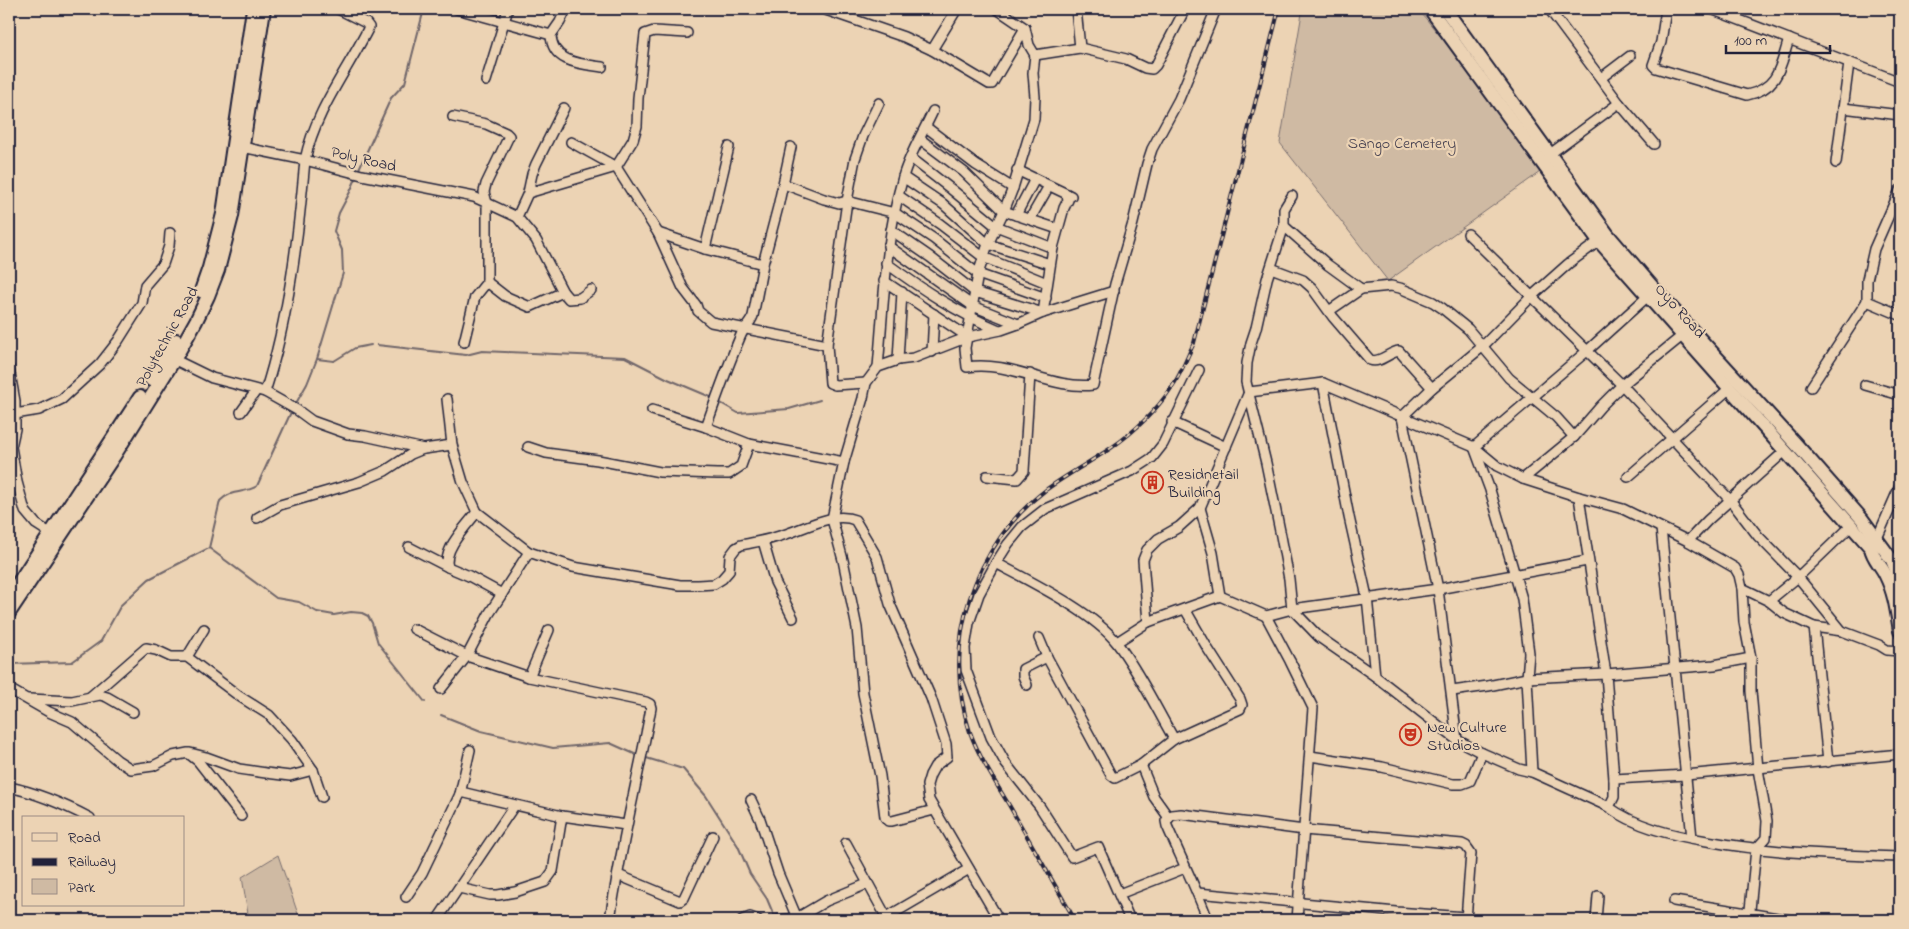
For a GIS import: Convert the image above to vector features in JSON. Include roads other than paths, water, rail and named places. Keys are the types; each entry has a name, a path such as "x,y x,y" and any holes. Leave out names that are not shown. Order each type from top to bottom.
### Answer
{"main road":[{"name":"Polytechnic Road","path":"9,597 50,533 196,321 218,270 232,216 253,9"},
{"name":"Polytechnic Road","path":"238,146 264,9"},
{"name":"Oyo Road","path":"1430,9 1448,13 1608,234 1751,404 1785,452 1870,548 1884,571 1891,588 1897,608 1900,632"},
{"name":"Oyo Road","path":"1448,13 1598,241 1730,388 1751,404 1830,481 1862,519 1892,560 1900,580"},
{"name":"Polytechnic Road","path":"9,613 114,456 170,358"}],"street":[{"path":"241,412 260,391 281,336 292,279 309,140 369,25 338,9"},
{"path":"457,9 551,36"},
{"path":"486,81 502,22 508,9"},
{"path":"566,9 551,36 554,48 562,58 602,67"},
{"path":"823,9 904,37 932,50 991,84 1025,28"},
{"path":"932,50 957,9"},
{"path":"997,9 1025,28 1029,45 1035,55 1033,73 1034,119 1013,188 1004,212 988,244 978,274 965,348 968,367 988,366 1030,374 1074,387 1093,385 1114,291 1152,149 1179,99 1216,9"},
{"path":"1076,9 1080,48"},
{"path":"1035,55 1080,48 1126,59 1145,68 1152,69 1156,65 1185,9"},
{"path":"1549,9 1619,103 1654,144"},
{"path":"1666,9 1661,42 1653,65 1656,68 1747,95 1768,88 1778,72 1789,39"},
{"path":"1711,9 1900,82"},
{"path":"528,193 616,166 633,140 645,34 654,32 687,33"},
{"path":"1601,78 1630,56"},
{"path":"1836,163 1849,63"},
{"path":"866,383 835,385 830,383 827,345 847,201 855,159 863,136 879,103"},
{"path":"1550,154 1619,103"},
{"path":"564,108 536,164 528,193 517,217 536,240 563,292 569,299 580,298 591,290"},
{"path":"1843,108 1900,115"},
{"path":"933,111 903,177 888,246 878,367 866,383 844,462 832,518 857,628 863,693 880,776 885,817 888,821 892,821 934,810"},
{"path":"454,117 486,124 509,136 484,192 488,203 487,282 475,297 464,342"},
{"path":"926,127 976,165 1013,188"},
{"path":"920,139 964,172 1004,212 1058,229"},
{"path":"571,142 616,166 658,233 683,288 702,316 711,322 827,345"},
{"name":"Poly Road","path":"238,146 306,160 362,175 474,197 517,217"},
{"path":"706,427 744,328 750,323 753,316 763,264 784,184 791,147"},
{"path":"705,249 730,148"},
{"path":"911,158 996,226 1053,248"},
{"path":"1017,170 1069,195 1053,248 1043,313"},
{"path":"903,177 943,204 988,244 1050,264"},
{"path":"1016,215 1035,179"},
{"path":"784,184 824,199 839,202 847,201 895,213 934,239 978,274 1046,298"},
{"path":"1030,219 1049,186"},
{"path":"1812,387 1867,301 1867,280 1874,249 1900,190"},
{"path":"899,196 983,257 1047,283"},
{"path":"1292,196 1284,209 1284,226 1271,268 1247,363 1246,382 1266,463 1281,536 1289,579 1292,609 1319,637 1375,676 1457,740 1482,754 1519,769 1532,772 1607,806 1620,815 1640,824 1676,836 1756,848 1846,856 1900,857"},
{"path":"1284,226 1328,265 1360,289"},
{"path":"891,230 975,292 1043,313"},
{"path":"12,415 39,410 62,399 100,364 118,341 142,303 145,285 163,264 169,246 170,233"},
{"path":"658,233 705,249 763,264"},
{"path":"1468,234 1672,438 1730,501 1758,536 1798,577 1842,631"},
{"path":"1402,417 1432,388 1482,346 1532,296 1568,264 1598,241"},
{"path":"888,246 972,306 1018,324"},
{"path":"886,263 925,291 970,318 1000,330"},
{"path":"1271,268 1303,280 1312,288 1329,312 1370,360 1378,361 1395,351 1399,351 1432,388"},
{"path":"884,281 968,337"},
{"path":"487,282 505,296 530,307 563,292"},
{"path":"1329,312 1360,289 1392,286 1433,302 1457,319 1509,378 1556,417 1574,437"},
{"path":"878,367 898,360 914,358 968,337 1000,330 1043,313 1114,291"},
{"path":"898,360 902,292"},
{"path":"1474,447 1647,297"},
{"path":"1867,301 1900,315"},
{"path":"932,352 934,314"},
{"path":"1524,479 1574,437 1601,406 1622,386 1682,336"},
{"path":"170,358 212,378 260,391 292,407 312,421 348,434 424,449"},
{"path":"9,368 15,401 12,415 11,447 25,511 36,524 50,533"},
{"path":"1130,920 1098,847 1072,857 1040,807 1006,764 979,710 966,670 965,648 969,623 979,594 1008,544 1022,527 1046,509 1132,471 1152,458 1163,444 1172,422 1199,370"},
{"path":"987,476 1017,479 1024,471 1030,374"},
{"path":"1249,392 1323,383 1474,447 1497,466 1524,479 1579,497 1623,508 1688,541 1738,571 1742,588 1744,622 1751,658 1751,691 1758,769 1767,822 1766,838 1756,848 1749,917"},
{"path":"1323,383 1332,435 1367,597 1375,676"},
{"path":"1865,385 1900,395"},
{"path":"1628,477 1730,388"},
{"path":"1148,622 1143,560 1147,550 1158,539 1179,527 1200,508 1249,392"},
{"path":"447,399 452,445 463,482 477,512 529,552 573,567 680,585 714,584 729,571 730,556 736,548 832,518 855,520 877,557 890,604 931,698 948,753 945,760 935,766 927,785 929,800 999,920"},
{"path":"652,410 706,427 749,444 844,462"},
{"path":"1402,417 1438,589 1457,740"},
{"path":"1172,422 1226,447"},
{"path":"528,448 546,453 598,460 660,472 729,474 741,466 749,444"},
{"path":"257,518 280,505 359,482 385,471 411,454 424,449 452,445"},
{"path":"1474,447 1516,576 1526,628 1529,654 1527,678 1532,772"},
{"path":"1688,541 1708,520 1785,452"},
{"path":"1872,554 1900,486"},
{"path":"1579,497 1587,561 1606,674 1614,779 1614,797 1607,806"},
{"path":"1200,508 1213,553 1220,596"},
{"path":"448,566 446,561 450,549 477,512"},
{"path":"1769,601 1798,577 1851,526"},
{"path":"1662,528 1692,838"},
{"path":"763,541 775,582 794,618"},
{"path":"410,548 470,576 502,594"},
{"path":"441,689 467,656 502,594 529,552"},
{"path":"1117,642 1148,622 1186,610 1220,596 1266,616 1292,609 1516,576 1587,561"},
{"path":"996,563 1097,622 1117,642 1133,666 1174,739"},
{"path":"1742,588 1769,601 1784,613 1814,627 1842,631 1887,650 1900,651"},
{"path":"1039,638 1047,657 1111,775 1115,778 1141,765 1174,739 1240,709 1242,705 1186,610"},
{"path":"1266,616 1311,702 1313,719 1297,920"},
{"path":"1814,627 1828,762"},
{"path":"187,657 204,629"},
{"path":"414,629 467,656 529,677 650,704 651,708 626,825 610,920"},
{"path":"529,677 549,630"},
{"path":"90,697 146,648 171,656 187,657 239,696 270,715 292,740 313,770 322,797"},
{"path":"1027,685 1023,676 1023,669 1047,657"},
{"path":"1452,691 1527,678 1714,665 1751,658"},
{"path":"9,689 49,712 72,722 107,753 131,769 153,766 173,756 188,753 206,757 239,769 266,773 290,776 313,770"},
{"path":"26,698 72,701 100,695 133,712"},
{"path":"406,896 429,860 460,794 470,750"},
{"path":"188,753 198,761 241,816"},
{"path":"1310,756 1382,767 1462,784 1470,781 1482,754"},
{"path":"1614,779 1758,769 1900,754"},
{"path":"1141,765 1154,797 1169,818"},
{"path":"9,787 28,790 55,800 86,816"},
{"path":"460,794 462,792 562,816 626,825"},
{"path":"751,800 797,918"},
{"path":"437,920 514,806"},
{"path":"1198,893 1466,919 1471,853 1462,844 1304,830 1181,814 1172,815 1166,821 1167,826 1198,893 1208,920"},
{"path":"459,888 498,895 515,892 546,882 553,871 562,816"},
{"path":"618,875 680,901 684,898 713,836"},
{"path":"846,843 887,919 969,869"},
{"path":"1119,894 1185,868"},
{"path":"777,920 797,918 826,901 867,884"},
{"path":"1596,920 1598,896"},
{"path":"1674,901 1749,917 1790,920"},
{"path":"742,920 750,917 758,920"}],"waterway":[{"path":"358,171 391,98 405,83 424,9"},
{"path":"295,405 307,384 317,359 343,273 342,250 334,231 339,213 357,176"},
{"path":"317,359 334,361 355,348 371,345"},
{"path":"377,345 466,355 482,351 625,357 668,379 713,398"},
{"path":"719,402 738,413 789,409 820,400"},
{"path":"9,664 72,662 101,641 121,605 149,579 209,548 220,501 233,493 257,486 292,410"},
{"path":"209,548 276,598 299,602 317,612 334,615 351,612 362,613 368,616 378,643 425,702"},
{"path":"441,715 481,731 553,748 610,743 639,756"},
{"path":"643,757 683,769 706,796 738,846 750,874 767,899 775,918"}],"railway":[{"path":"1075,920 988,769 970,732 962,699 959,665 962,631 970,598 983,567 1000,538 1022,512 1047,489 1128,435 1159,404 1178,377 1194,343 1279,9"}],"place":[{"name":"Residnetail Building","path":"1152,482"},
{"name":"New Culture Studios","path":"1411,735"}],"park label":[{"name":"Sango Cemetery","path":"1402,142"}]}
